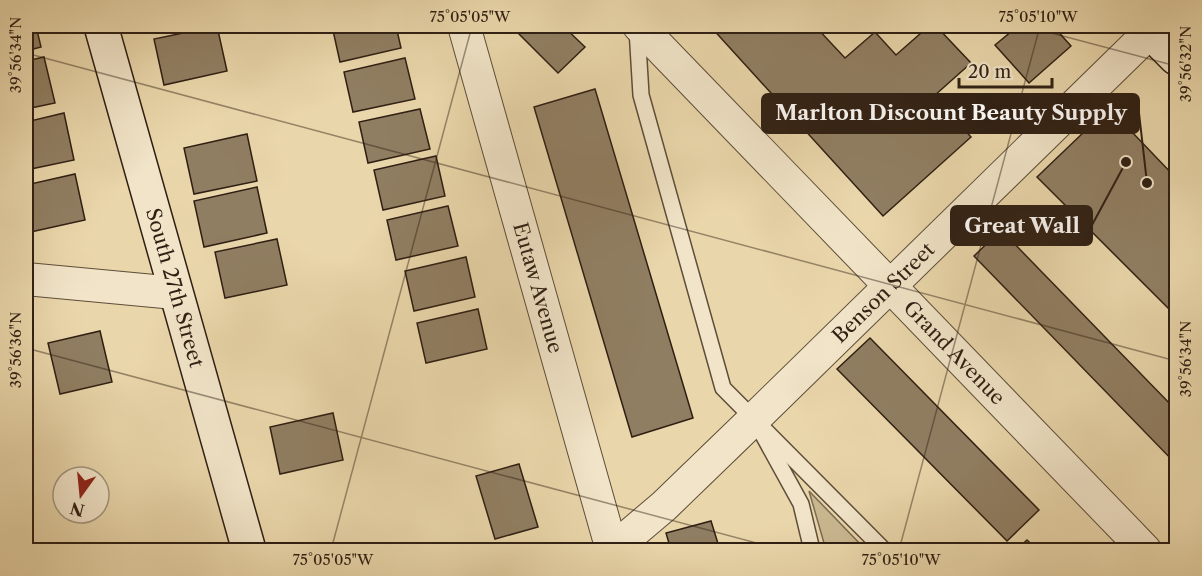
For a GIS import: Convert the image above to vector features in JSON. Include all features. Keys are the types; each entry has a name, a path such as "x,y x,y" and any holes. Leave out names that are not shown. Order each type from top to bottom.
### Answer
{"main road":[{"name":"South 27th Street","path":"101,26 249,550"},
{"path":"1150,28 1176,58"}],"street":[{"name":"Eutaw Avenue","path":"464,26 612,550"},
{"name":"Grand Avenue","path":"638,26 1144,550"},
{"name":"Benson Street","path":"612,550 664,506 891,287 1150,28"},
{"path":"26,279 175,293"}],"lane":[{"path":"638,26 641,96 723,388 884,550"},
{"path":"754,419 801,504 812,550"}],"shaded area":[{"path":"809,491 866,550 826,550"}],"building":[{"path":"26,26 36,26 41,47 26,51"},
{"path":"217,26 227,71 164,85 154,39"},
{"path":"332,26 396,26 401,48 340,62"},
{"path":"511,26 563,26 585,47 558,73"},
{"path":"710,26 815,26 845,58 875,32 896,55 929,26 936,26 971,63 934,96 971,137 883,216"},
{"path":"1018,26 1053,26 1071,46 1029,83 995,45"},
{"path":"44,57 55,103 26,109 26,61"},
{"path":"405,58 415,99 353,112 344,72"},
{"path":"595,89 693,418 632,437 534,107"},
{"path":"1109,108 1176,178 1176,316 1037,177"},
{"path":"420,109 430,149 368,163 359,122"},
{"path":"64,113 74,160 26,170 26,122"},
{"path":"247,134 257,181 194,194 184,148"},
{"path":"436,156 445,196 383,210 374,170"},
{"path":"75,174 85,220 26,233 26,185"},
{"path":"257,187 267,233 204,247 194,201"},
{"path":"448,206 458,246 396,260 387,220"},
{"path":"1001,230 1176,410 1176,464 974,256"},
{"path":"277,239 287,285 225,298 215,252"},
{"path":"466,257 475,297 414,311 405,271"},
{"path":"478,309 487,349 426,363 417,323"},
{"path":"100,331 112,382 60,394 48,343"},
{"path":"870,338 1039,510 1007,541 837,369"},
{"path":"333,413 343,460 280,474 270,427"},
{"path":"519,464 538,527 495,539 476,476"},
{"path":"711,521 720,550 671,550 666,533"},
{"path":"1027,540 1038,550 1016,550"}],"place":[{"name":"Great Wall","path":"1126,162"},
{"name":"Marlton Discount Beauty Supply","path":"1147,183"}]}
